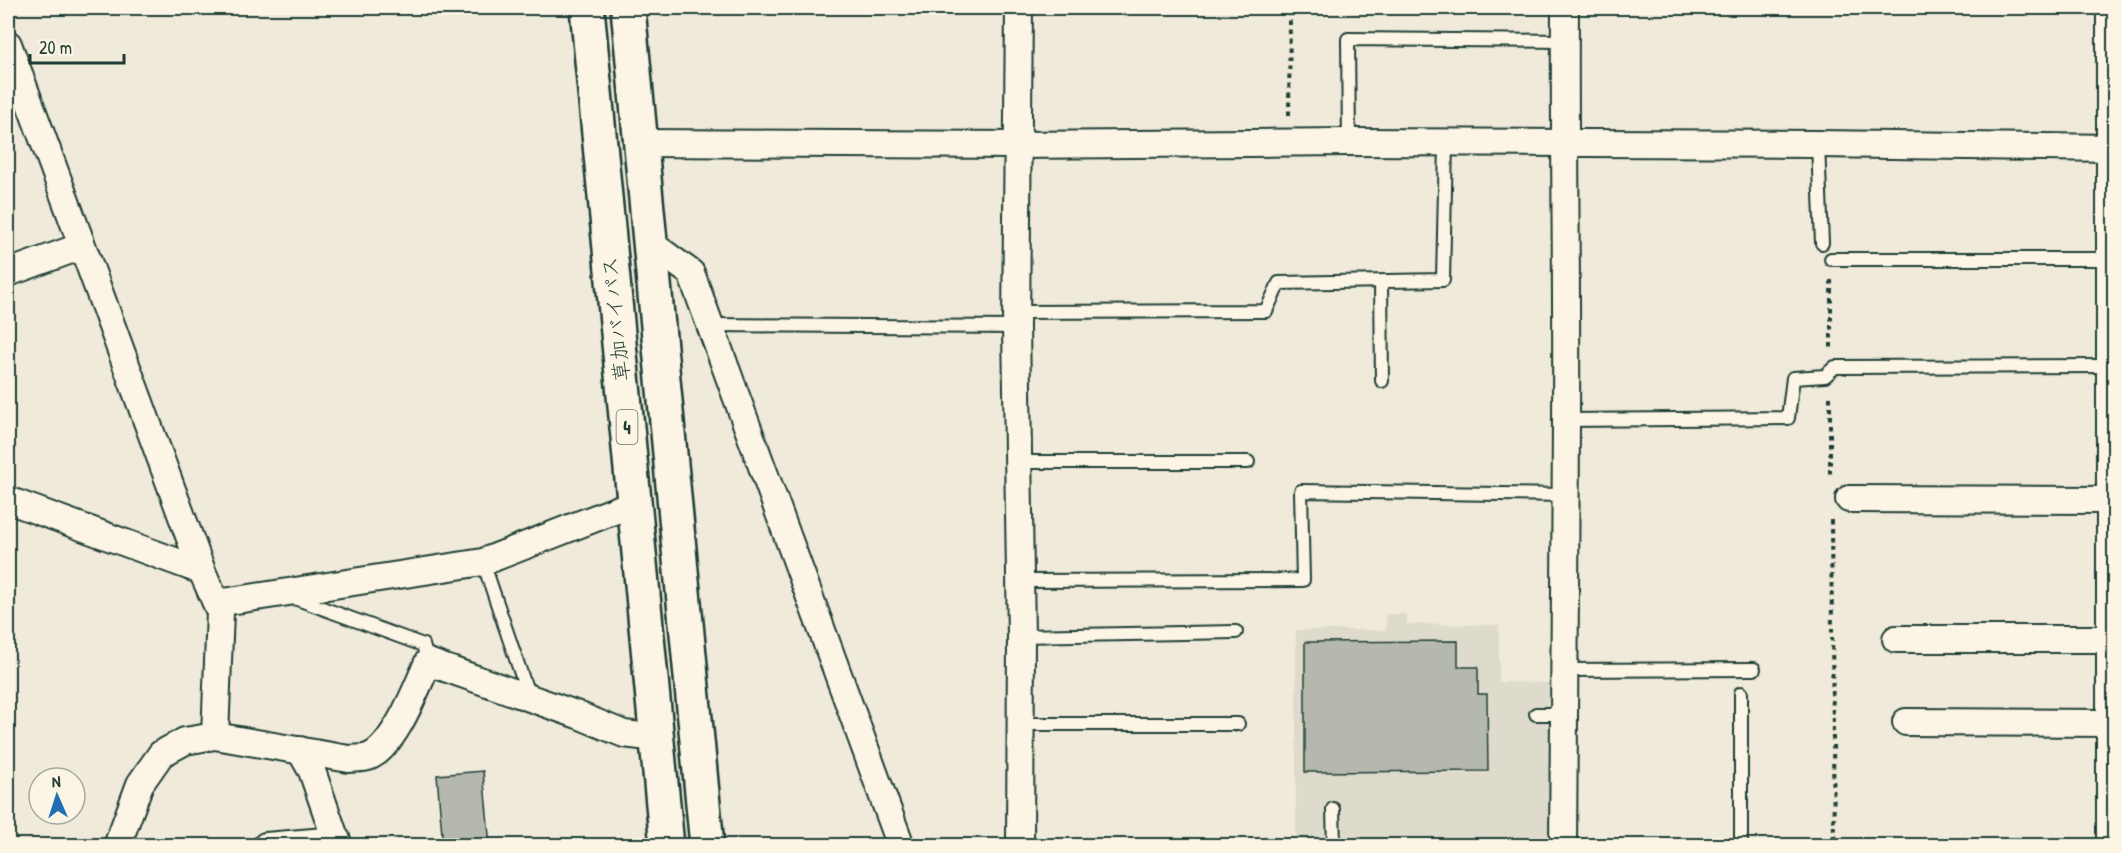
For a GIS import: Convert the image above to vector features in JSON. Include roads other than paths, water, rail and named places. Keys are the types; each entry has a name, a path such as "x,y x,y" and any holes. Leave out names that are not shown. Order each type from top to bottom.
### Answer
{"highway":[{"name":"草加バイパス","path":"587,8 667,846"},
{"name":"草加バイパス","path":"628,8 707,846"}],"street":[{"path":"1019,8 1016,320 1022,636 1020,846"},
{"path":"1563,846 1566,420 1565,8"},
{"path":"2110,8 2113,259 2110,846"},
{"path":"8,44 202,571 220,612 215,736"},
{"path":"641,144 1017,145 1349,142 2112,148"},
{"path":"651,244 691,273 901,846"},
{"path":"8,273 82,246"},
{"path":"1840,507 2112,493"},
{"path":"8,500 202,571"},
{"path":"216,603 483,562 634,503"},
{"path":"1896,639 2110,639"},
{"path":"117,846 140,784 160,754 185,741 215,736 349,759 369,757 389,740 402,719 428,663 578,715 624,734 657,738"},
{"path":"1906,722 2111,732"},
{"path":"266,846 337,843 312,771 300,750"}],"lane":[{"path":"1349,142 1348,39 1565,41"},
{"path":"711,325 1016,320 1266,311 1279,283 1443,280 1446,143"},
{"path":"1818,144 1822,243"},
{"path":"1831,259 2113,259"},
{"path":"1381,282 1382,381"},
{"path":"1566,420 1788,418 1793,378 1825,376 1835,367 2111,366"},
{"path":"1019,462 1248,462"},
{"path":"1021,581 1303,580 1301,491 1564,495"},
{"path":"483,562 530,699"},
{"path":"282,594 423,645 428,663"},
{"path":"1022,636 1236,632"},
{"path":"1565,670 1754,669"},
{"path":"1741,846 1742,693"},
{"path":"1536,714 1565,714"},
{"path":"1020,724 1238,724"},
{"path":"1334,809 1334,846"}]}
